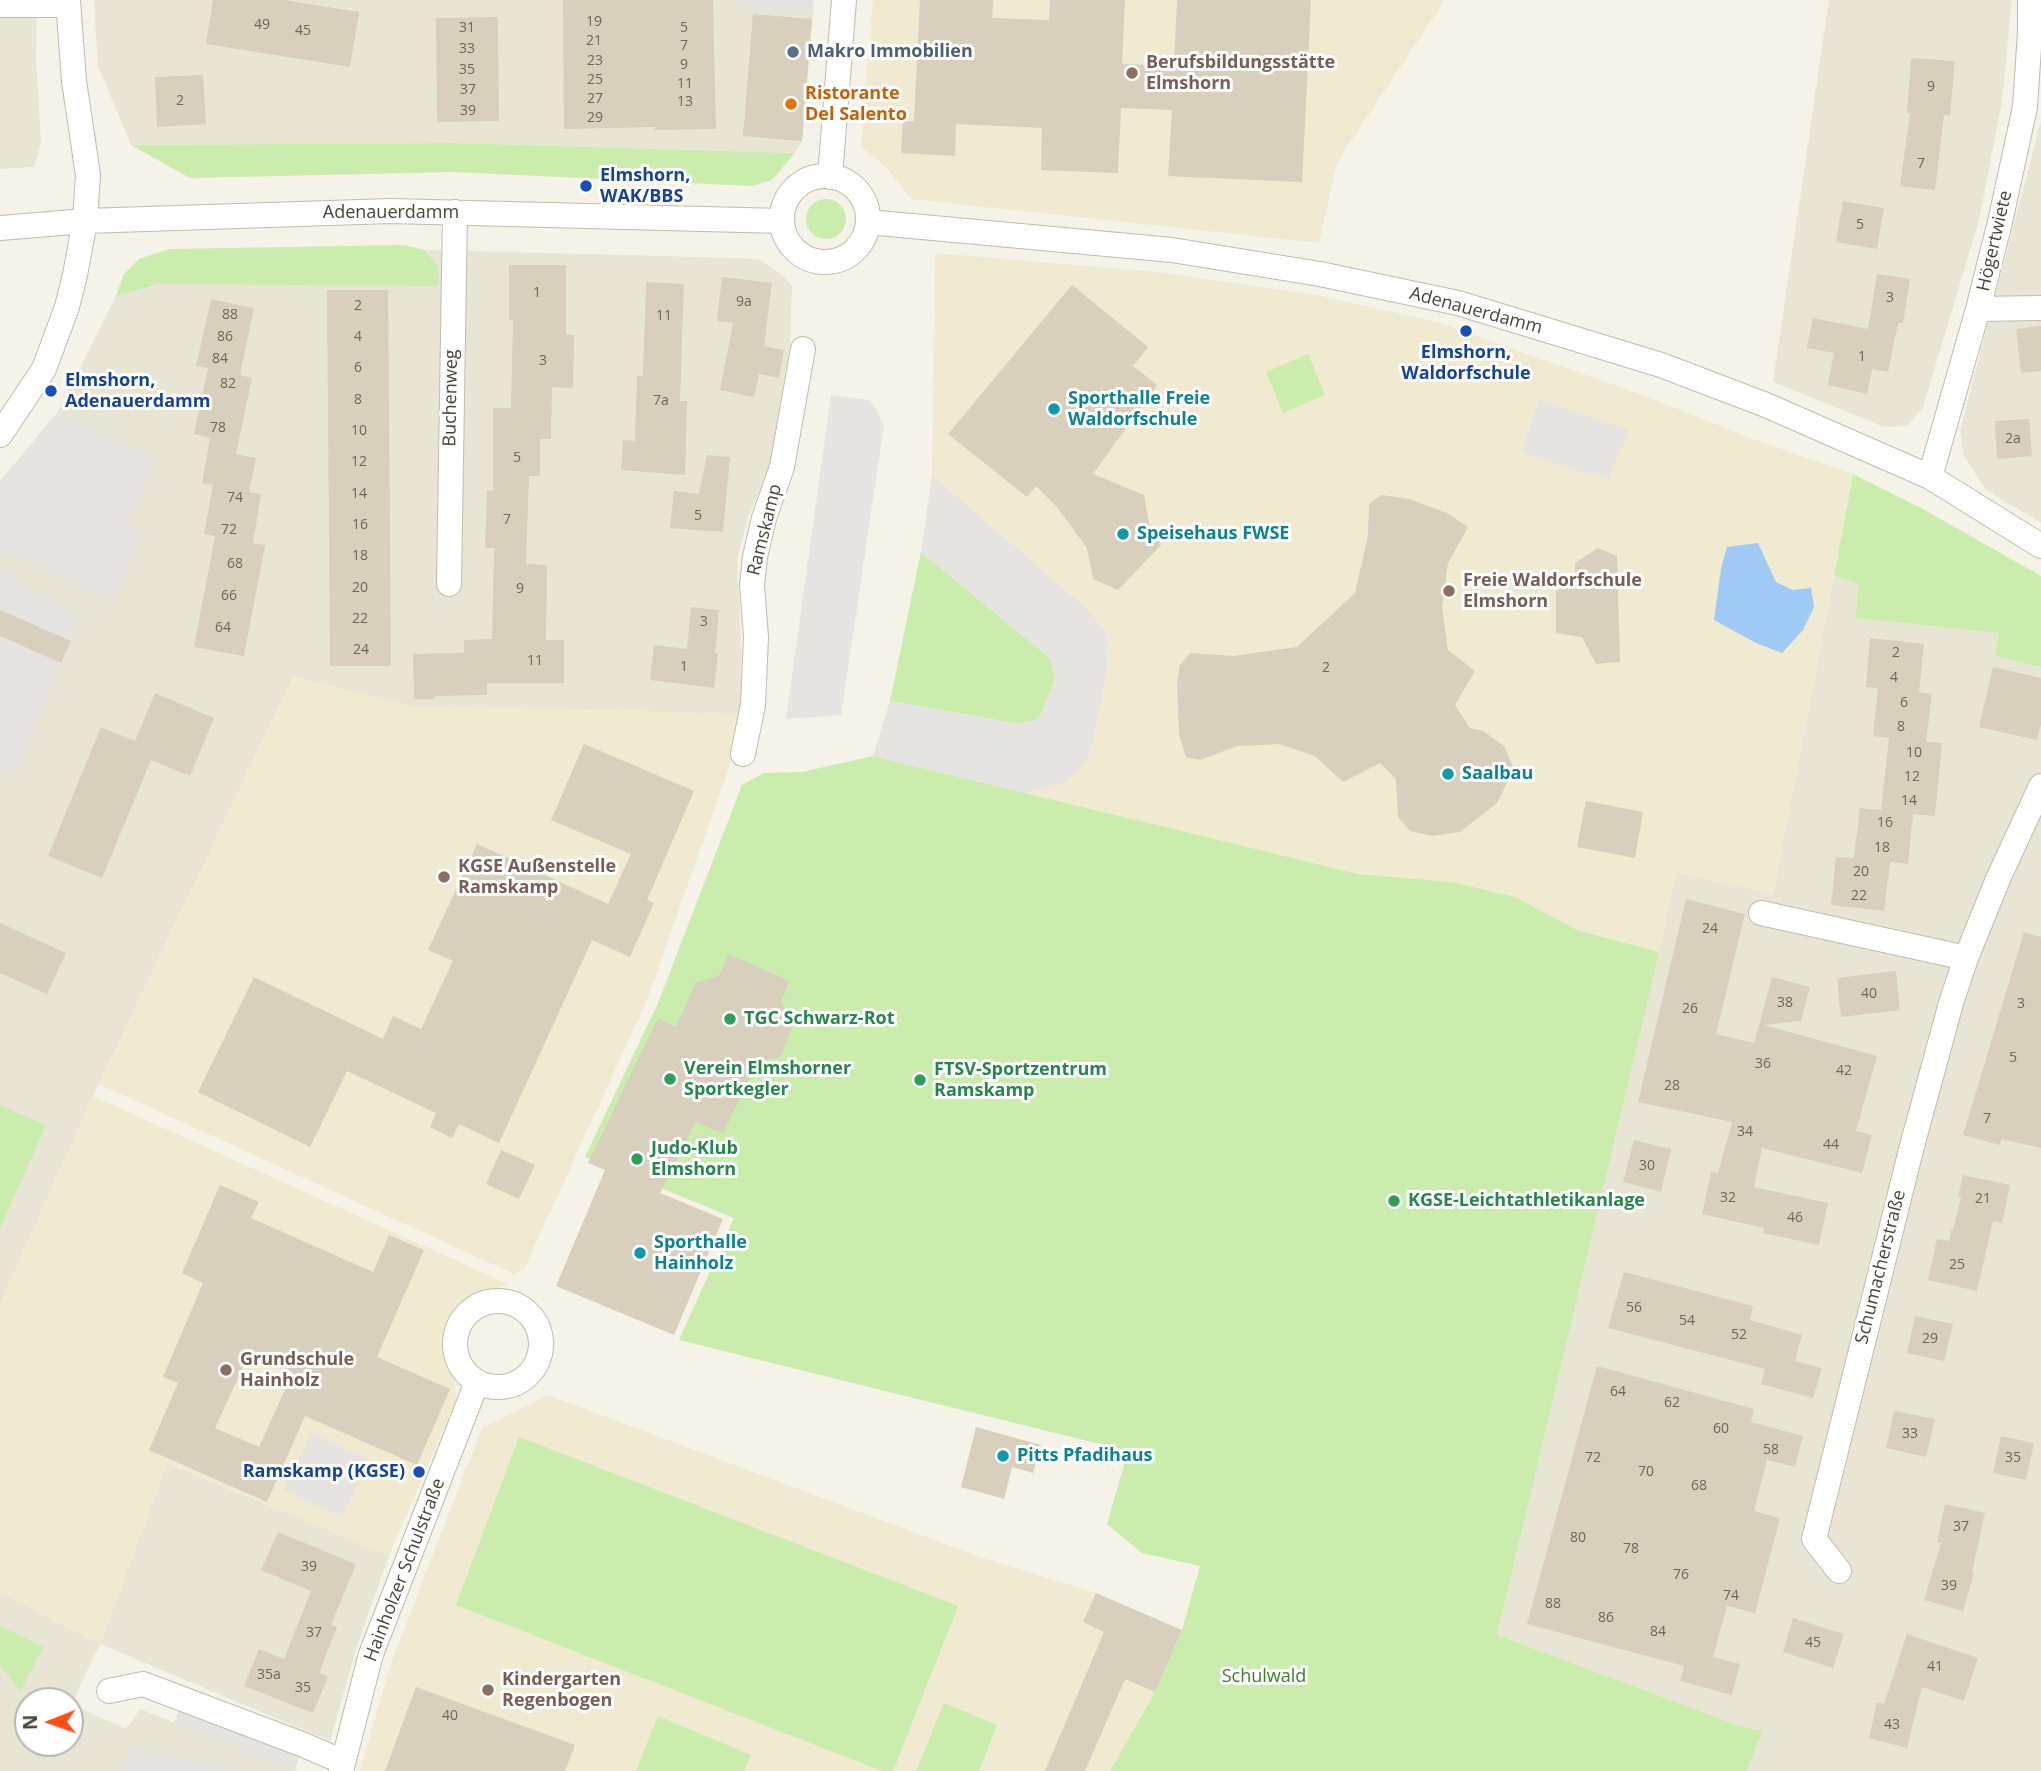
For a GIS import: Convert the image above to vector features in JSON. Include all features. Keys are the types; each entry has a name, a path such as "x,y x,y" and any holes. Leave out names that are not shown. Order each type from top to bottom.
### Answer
{"street":[{"path":"830,177 844,0"},
{"name":"Högertwiete","path":"1930,477 1978,309 2025,107 2030,0"},
{"path":"0,5 68,2 74,81 88,175 85,221 67,307 44,369 0,435"},
{"path":"815,177 830,177 843,180 854,187 867,209 868,222 865,236 858,247 835,261 821,262 806,258 794,249 786,236 782,221 784,206 791,193 802,183 815,177"},
{"name":"Adenauerdamm","path":"0,228 85,221 391,211 782,221"},
{"name":"Buchenweg","path":"449,584 455,212"},
{"name":"Adenauerdamm","path":"868,222 1172,250 1320,274 1458,303 1661,365 1766,405 1930,477 2041,546"},
{"path":"1978,309 2041,308"},
{"name":"Ramskamp","path":"743,754 752,705 757,637 752,585 755,557 764,518 782,467 803,349"},
{"name":"Schumacherstraße","path":"1839,1571 1814,1539 1912,1146 1966,958 1998,879 2041,786"},
{"path":"1761,913 1966,958"},
{"name":"Hainholzer Schulstraße","path":"109,1691 143,1684 304,1745 342,1766 371,1654 477,1382"}],"shaded area":[{"path":"0,0 37,0 36,58 41,144 34,167 0,169"},
{"path":"94,0 814,0 802,141 795,153 454,143 131,145 98,66"},
{"path":"738,0 814,0 812,12 738,6"},
{"name":"Berufsbildungsstätte Elmshorn","path":"873,0 1445,0 1337,162 1319,243 911,199 888,169 861,146"},
{"path":"1829,0 2012,0 2002,102 1979,220 1923,407 1908,426 1884,427 1773,382"},
{"path":"2041,121 2041,523 1986,490 1964,456 1960,430"},
{"path":"425,250 741,258 760,260 792,285 790,345 769,468 748,518 737,558 741,714 407,706 293,677 93,1096 0,1304 0,481 57,413 116,296 159,284 437,265"},
{"name":"Freie Waldorfschule Elmshorn","path":"935,253 1158,272 1316,295 1437,322 1853,474 1773,894 1676,872 1659,952 1577,930 1514,897 1452,882 1358,874 1024,793 1046,789 1091,751 1107,674 1108,639 1103,628 1084,606 932,475"},
{"path":"831,395 870,400 884,425 841,715 786,719"},
{"path":"1539,399 1630,430 1607,480 1521,452"},
{"path":"57,413 157,457 127,527 142,534 113,602 0,548 0,481"},
{"path":"932,475 1084,606 1103,628 1108,639 1107,674 1091,751 1069,780 1046,789 1024,793 873,756 890,701 1019,724 1039,719 1055,679 1051,659 921,552"},
{"path":"0,569 82,617 12,778 0,772"},
{"path":"1834,576 1859,584 1855,618 2000,633 1995,656 2041,667 2041,1771 1747,1771 1762,1731 1737,1725 1497,1635 1676,872 1773,894"},
{"name":"KGSE Außenstelle Ramskamp","path":"293,677 407,706 741,714 734,753 647,1000 524,1269 514,1274 99,1084"},
{"name":"Grundschule Hainholz","path":"93,1096 510,1285 481,1292 463,1302 450,1317 443,1340 455,1380 456,1400 389,1555 168,1463 100,1644 0,1592 0,1304"},
{"path":"548,1395 980,1557 1096,1593 1182,1630 1155,1692 1110,1771 360,1771 391,1663 482,1428"},
{"path":"311,1432 368,1458 342,1517 284,1491"},
{"path":"167,1463 389,1555 357,1646 330,1741 100,1644"},
{"path":"0,1592 100,1644 79,1687 14,1687 14,1757 84,1757 84,1710 126,1729 140,1709 298,1771 0,1771"},
{"path":"184,1698 304,1745 295,1770 174,1723"},
{"path":"129,1745 241,1771 123,1771"}],"green space":[{"path":"454,143 795,153 772,180 752,186 453,172 190,178 131,145"},
{"path":"826,199 834,200 840,205 845,211 845,227 840,233 834,238 826,239 818,238 812,233 807,227 806,219 807,211 812,205 818,200"},
{"path":"404,245 425,250 437,265 439,286 159,284 116,296 124,274 139,259 169,249"},
{"path":"1308,354 1325,395 1283,413 1266,372"},
{"path":"1853,474 1921,508 2041,576 2041,667 1995,656 1999,633 1855,618 1859,584 1834,576"},
{"path":"921,552 1051,659 1055,679 1039,719 1019,724 890,701"},
{"name":"Schulwald","path":"873,756 1358,874 1452,882 1515,897 1577,930 1659,952 1497,1635 1737,1725 1762,1731 1747,1771 1110,1771 1155,1692 1182,1630 1200,1566 1142,1553 1107,1524 1128,1451 679,1340 734,1218 585,1157 658,1003 742,785 764,773 802,772"},
{"path":"0,1105 46,1125 0,1228"},
{"path":"519,1437 958,1606 893,1771 882,1771 456,1605"},
{"path":"0,1626 43,1647 23,1687 16,1687 0,1664"},
{"path":"944,1703 997,1725 979,1771 916,1771"},
{"path":"658,1716 751,1755 744,1771 636,1771"}],"water":[{"path":"1758,543 1776,582 1793,590 1811,588 1814,607 1803,630 1782,653 1756,643 1714,620 1727,547"}],"building":[{"path":"213,0 284,0 359,12 350,67 206,44"},
{"path":"563,0 713,0 716,129 564,129"},
{"path":"920,0 993,0 992,18 1049,20 1050,0 1125,0 1122,64 1174,66 1177,0 1311,0 1302,182 1168,176 1172,110 1121,108 1118,173 1041,170 1042,128 956,124 955,156 901,153 903,121 914,121"},
{"path":"753,14 812,19 802,141 743,136"},
{"path":"498,17 499,121 437,122 436,18"},
{"path":"1911,58 1955,61 1950,116 1944,115 1935,190 1900,186 1910,113 1907,113"},
{"path":"203,75 206,124 157,127 155,77"},
{"path":"1843,201 1884,208 1877,249 1836,242"},
{"path":"509,265 566,265 566,334 574,335 573,388 552,387 551,439 540,439 540,476 529,476 526,564 547,565 546,640 564,640 564,683 487,683 487,695 414,699 413,654 464,653 464,640 492,639 494,548 485,548 487,490 493,491 493,408 511,408 513,320 509,320"},
{"path":"1877,274 1910,279 1903,323 1898,323 1888,372 1872,369 1867,394 1828,385 1834,353 1807,348 1813,318 1868,329"},
{"path":"722,277 772,283 764,346 784,350 779,378 759,374 754,397 720,390 733,323 717,321"},
{"path":"646,282 684,284 680,401 687,401 685,475 621,470 623,440 635,441 637,376 643,376"},
{"name":"Sporthalle Freie Waldorfschule","path":"1072,285 1148,347 1133,366 1157,385 1093,474 1144,495 1149,523 1161,545 1118,590 1093,579 1087,548 1057,507 1036,486 1027,497 948,434"},
{"path":"327,290 388,290 391,666 330,666"},
{"path":"211,299 254,308 240,375 252,378 236,454 256,458 249,492 261,494 253,543 265,545 244,656 194,647 215,536 204,534 213,485 202,483 210,438 194,434 208,368 196,366"},
{"path":"2041,326 2041,371 2021,373 2016,329"},
{"path":"2029,419 2032,456 1997,459 1995,421"},
{"path":"707,455 730,457 723,532 670,528 674,491 699,494"},
{"path":"1381,495 1410,499 1447,513 1468,527 1448,563 1442,607 1448,650 1475,671 1455,705 1470,728 1483,731 1504,746 1514,769 1497,803 1460,832 1432,836 1410,831 1398,817 1396,779 1380,763 1343,782 1315,756 1279,744 1237,746 1200,760 1186,757 1179,734 1177,682 1180,665 1190,653 1233,656 1297,647 1355,593 1368,536 1369,504"},
{"path":"1598,548 1617,556 1620,662 1596,664 1582,637 1556,633 1556,591 1575,580 1575,563"},
{"path":"691,607 719,610 714,688 650,680 654,645 687,649"},
{"path":"0,610 71,641 61,663 0,636"},
{"path":"1870,638 1924,644 1919,692 1932,694 1926,742 1942,743 1935,816 1913,814 1908,864 1890,862 1884,911 1831,905 1836,857 1854,858 1860,808 1881,810 1889,738 1873,736 1878,688 1866,687"},
{"path":"1993,667 2041,678 2041,724 2037,740 1979,727"},
{"path":"155,693 214,718 190,776 151,760 102,878 48,856 101,727 135,741"},
{"path":"584,744 694,791 647,900 654,903 630,957 592,940 499,1143 459,1124 452,1138 430,1127 436,1113 347,1071 310,1147 198,1092 254,977 383,1039 393,1016 421,1029 453,961 428,950 477,844 608,904 631,854 551,820"},
{"path":"1586,801 1643,812 1635,858 1577,847"},
{"path":"1686,899 1745,914 1716,1034 1754,1043 1772,977 1810,987 1801,1021 1764,1025 1877,1056 1856,1131 1872,1135 1862,1173 1762,1148 1754,1187 1828,1203 1819,1245 1763,1233 1764,1228 1702,1214 1711,1172 1718,1173 1732,1122 1638,1102"},
{"path":"0,923 66,953 47,994 0,973"},
{"path":"2024,932 2041,937 2041,1148 2001,1139 2000,1145 1963,1135"},
{"path":"729,954 789,981 781,1002 792,1028 780,1057 757,1061 723,1134 695,1122 660,1193 723,1219 674,1335 556,1286 605,1170 588,1163 658,1018 676,1027 696,982 719,976"},
{"path":"1896,971 1900,1010 1841,1017 1837,978"},
{"path":"1634,1140 1671,1149 1661,1192 1623,1182"},
{"path":"501,1150 535,1165 519,1199 486,1184"},
{"path":"1963,1175 2010,1185 2002,1223 1993,1221 1977,1291 1928,1280 1937,1239 1949,1241 1953,1230"},
{"path":"220,1185 259,1202 251,1218 373,1272 389,1235 424,1250 377,1357 450,1389 417,1465 305,1416 267,1502 149,1450 178,1383 163,1377 203,1283 182,1273","holes":["250,1352 293,1372 259,1447 215,1428"]},
{"path":"1624,1272 1753,1306 1750,1320 1802,1335 1795,1361 1822,1368 1813,1398 1761,1384 1765,1369 1608,1328"},
{"path":"1915,1316 1953,1324 1944,1361 1907,1353"},
{"path":"1597,1366 1754,1409 1751,1422 1803,1436 1795,1467 1767,1460 1754,1511 1780,1518 1755,1613 1727,1606 1713,1657 1740,1664 1732,1695 1680,1681 1684,1666 1527,1624"},
{"path":"1894,1411 1935,1419 1926,1457 1886,1448"},
{"name":"Pitts Pfadihaus","path":"976,1427 1041,1445 1033,1473 1012,1467 1004,1499 961,1487"},
{"path":"2001,1436 2034,1443 2026,1480 1993,1473"},
{"path":"1945,1504 1985,1513 1972,1572 1974,1573 1963,1611 1924,1600 1941,1543 1937,1542"},
{"path":"278,1532 356,1564 331,1625 337,1627 319,1673 328,1677 313,1713 244,1686 259,1649 284,1659 311,1591 261,1570"},
{"path":"1096,1593 1182,1630 1155,1692 1125,1679 1085,1771 1045,1771 1104,1632 1083,1622"},
{"path":"1793,1618 1844,1634 1833,1668 1783,1652"},
{"path":"1907,1634 1978,1658 1964,1701 1922,1687 1907,1748 1869,1738 1877,1702 1884,1704"},
{"path":"416,1687 575,1745 565,1771 385,1771"}],"place":[{"name":"Makro Immobilien","path":"793,52"},
{"name":"Berufsbildungsstätte Elmshorn","path":"1132,73"},
{"name":"Ristorante Del Salento","path":"791,104"},
{"name":"Elmshorn, WAK/BBS","path":"586,186"},
{"name":"Elmshorn, Waldorfschule","path":"1466,331"},
{"name":"Elmshorn, Adenauerdamm","path":"51,391"},
{"name":"Sporthalle Freie Waldorfschule","path":"1054,409"},
{"name":"Speisehaus FWSE","path":"1123,534"},
{"name":"Freie Waldorfschule Elmshorn","path":"1449,591"},
{"name":"Saalbau","path":"1448,774"},
{"name":"KGSE Außenstelle Ramskamp","path":"444,877"},
{"name":"TGC Schwarz-Rot","path":"730,1019"},
{"name":"Verein Elmshorner Sportkegler","path":"670,1079"},
{"name":"FTSV-Sportzentrum Ramskamp","path":"920,1080"},
{"name":"Judo-Klub Elmshorn","path":"637,1159"},
{"name":"KGSE-Leichtathletikanlage","path":"1394,1201"},
{"name":"Sporthalle Hainholz","path":"640,1253"},
{"name":"Grundschule Hainholz","path":"226,1370"},
{"name":"Pitts Pfadihaus","path":"1003,1456"},
{"name":"Ramskamp (KGSE)","path":"419,1472"},
{"name":"Kindergarten Regenbogen","path":"488,1690"}]}
